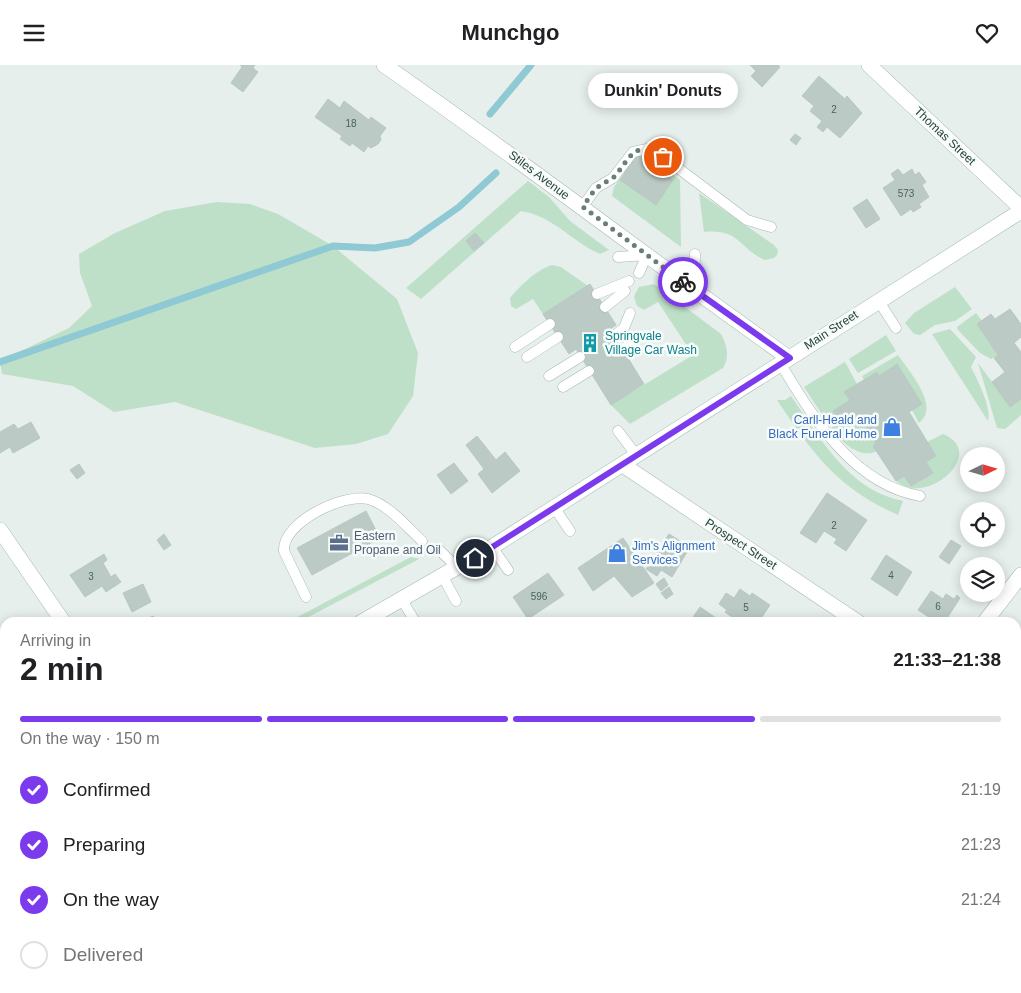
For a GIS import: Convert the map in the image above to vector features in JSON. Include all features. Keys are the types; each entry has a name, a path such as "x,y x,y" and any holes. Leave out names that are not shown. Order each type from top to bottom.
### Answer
{"street":[{"name":"Stiles Avenue","path":"384,65 485,134 785,361"},
{"name":"Thomas Street","path":"869,65 1021,209"},
{"name":"Main Street","path":"371,617 458,568 623,465 1021,209"},
{"name":"Prospect Street","path":"623,465 850,617"},
{"path":"0,530 60,617"},
{"path":"989,617 1021,575"}],"lane":[{"path":"583,207 596,188 612,178 633,153 647,149 668,161 747,220 771,227"},
{"path":"694,291 695,254"},
{"path":"618,257 647,255 639,273"},
{"path":"597,294 630,281"},
{"path":"605,307 625,291"},
{"path":"878,300 896,328"},
{"path":"614,336 624,328 630,313"},
{"path":"515,347 550,324"},
{"path":"527,357 558,337"},
{"path":"549,376 580,357"},
{"path":"785,361 816,419 847,456 900,493 920,496"},
{"path":"563,387 589,371"},
{"path":"618,431 636,456"},
{"path":"306,597 284,551 284,545 293,530 302,522 331,504 357,498 368,499 391,513 422,541"},
{"path":"554,507 570,531"},
{"path":"492,547 508,570"},
{"path":"437,548 458,568"},
{"path":"443,577 456,601"},
{"path":"402,600 412,617"}],"green space":[{"path":"637,155 647,156 680,180 681,247 612,196 614,187"},
{"path":"528,181 549,197 570,221 609,250 600,254 543,218 521,211 421,299 406,288"},
{"path":"699,193 774,245 778,250 777,255 774,258 765,260 732,236 725,233 704,232"},
{"path":"217,202 250,204 278,214 333,246 397,299 418,353 413,396 388,434 356,444 315,448 175,402 114,412 73,386 2,374 0,361 69,328 92,306 80,273 79,254 115,233 165,211"},
{"path":"552,265 561,267 588,286 543,314 533,299 516,309 511,306 510,298 519,288 534,274"},
{"path":"654,284 721,334 725,342 727,355 723,368 630,424 611,405 693,355 658,302 644,310 637,306 634,296 639,287"},
{"path":"955,287 972,309 955,321 935,325 920,335 914,334 905,323 914,313"},
{"path":"976,313 982,321 977,324 998,355 991,359 980,353 957,327"},
{"path":"950,329 976,357 971,367 986,401 989,415 988,421 932,334"},
{"path":"886,335 896,351 858,373 849,359"},
{"path":"898,355 915,379 925,399 927,408 925,416 919,423 912,410 922,404 897,364 879,376 877,372 864,380 862,376"},
{"path":"845,362 857,384 845,392 850,400 833,411 836,416 827,422 804,387"},
{"path":"978,363 1010,406 1021,399 1021,415 1005,429 997,428"},
{"path":"791,396 825,445 851,474 867,486 884,495 903,501 898,515 877,505 859,493 843,481 815,453 777,400 785,400"},
{"path":"861,418 876,444 877,451 864,453 851,448 831,428 839,423 843,429"},
{"path":"943,434 955,443 959,453 956,464 948,475 936,483 922,488 909,488 896,481 904,476 911,486 933,473 926,462 936,456 927,442"},
{"path":"411,557 419,559 309,617 297,617"}],"building":[{"path":"240,65 255,65 253,68 258,72 243,92 231,83 242,67"},
{"path":"750,65 778,65 780,67 762,87 751,76 756,71"},
{"path":"819,76 845,99 847,96 862,113 840,138 827,127 823,132 817,127 822,121 810,111 814,106 802,96"},
{"path":"328,99 340,108 344,101 369,120 371,117 386,128 380,136 381,140 378,144 371,148 368,146 364,152 352,143 350,146 340,139 342,136 315,117"},
{"path":"795,134 801,138 796,145 790,140"},
{"path":"637,155 673,180 656,205 620,180 625,173 622,172 631,159 633,160"},
{"path":"898,169 903,175 912,169 915,175 919,172 926,182 922,185 929,197 919,204 921,207 913,212 911,209 901,216 883,188 895,180 891,174"},
{"path":"867,199 880,219 866,228 853,208"},
{"path":"475,233 484,243 474,251 466,241"},
{"name":"Springvale Village Car Wash","path":"590,284 616,325 610,329 644,384 611,405 576,349 569,354 543,314"},
{"path":"1010,309 1021,324 1021,337 1014,343 1021,352 1021,399 1010,407 992,382 1005,372 994,358 998,355 977,324 991,314 995,319"},
{"name":"Carll-Heald and Black Funeral Home","path":"897,364 922,404 909,412 936,456 926,462 933,473 911,486 904,476 896,481 873,446 876,444 861,418 843,429 833,418 836,416 833,411 850,400 844,392 877,372 879,376"},
{"path":"31,422 40,438 13,453 10,447 0,453 0,432 14,424 18,429"},
{"path":"477,436 496,460 505,452 520,471 492,493 478,474 484,469 466,445"},
{"path":"454,463 468,481 451,494 437,475"},
{"path":"79,464 85,473 77,479 70,470"},
{"path":"827,493 867,520 846,551 834,543 837,539 824,531 816,543 800,533"},
{"name":"Eastern Propane and Oil","path":"366,511 380,538 312,575 297,548"},
{"path":"164,534 171,545 164,550 157,540"},
{"path":"669,534 690,547 672,577 661,570 657,576 646,569"},
{"name":"Jim's Alignment Services","path":"623,538 654,583 632,597 614,576 593,591 578,568"},
{"path":"951,540 960,545 949,564 939,557"},
{"path":"104,554 107,560 103,563 111,577 115,574 121,582 106,592 102,586 85,597 70,575"},
{"path":"886,555 912,572 897,596 871,579"},
{"path":"548,573 564,595 531,617 527,617 513,597"},
{"path":"664,578 668,585 661,591 656,584"},
{"path":"143,584 151,602 132,612 123,593"},
{"path":"669,587 673,594 666,599 661,593"},
{"path":"740,589 750,596 752,593 770,605 762,617 732,617 719,604 726,593 734,598"},
{"path":"931,591 943,599 946,594 954,599 957,595 960,598 948,617 929,617 918,610"},
{"path":"700,607 715,617 693,617"}],"waterway":[{"path":"490,114 531,65"},
{"path":"0,362 333,246 375,248 409,242 459,207 496,173"}],"way so far":[{"path":"663,157 647,149 636,150 628,157 612,178 596,188 583,207 683,282"}],"place":[{"name":"Dunkin' Donuts","path":"663,157"},
{"name":"Springvale Village Car Wash","path":"590,343"},
{"name":"Carll-Heald and Black Funeral Home","path":"892,427"},
{"name":"Eastern Propane and Oil","path":"339,543"},
{"name":"Jim's Alignment Services","path":"617,553"}],"route":[{"path":"475,558 790,358 683,282"}]}
